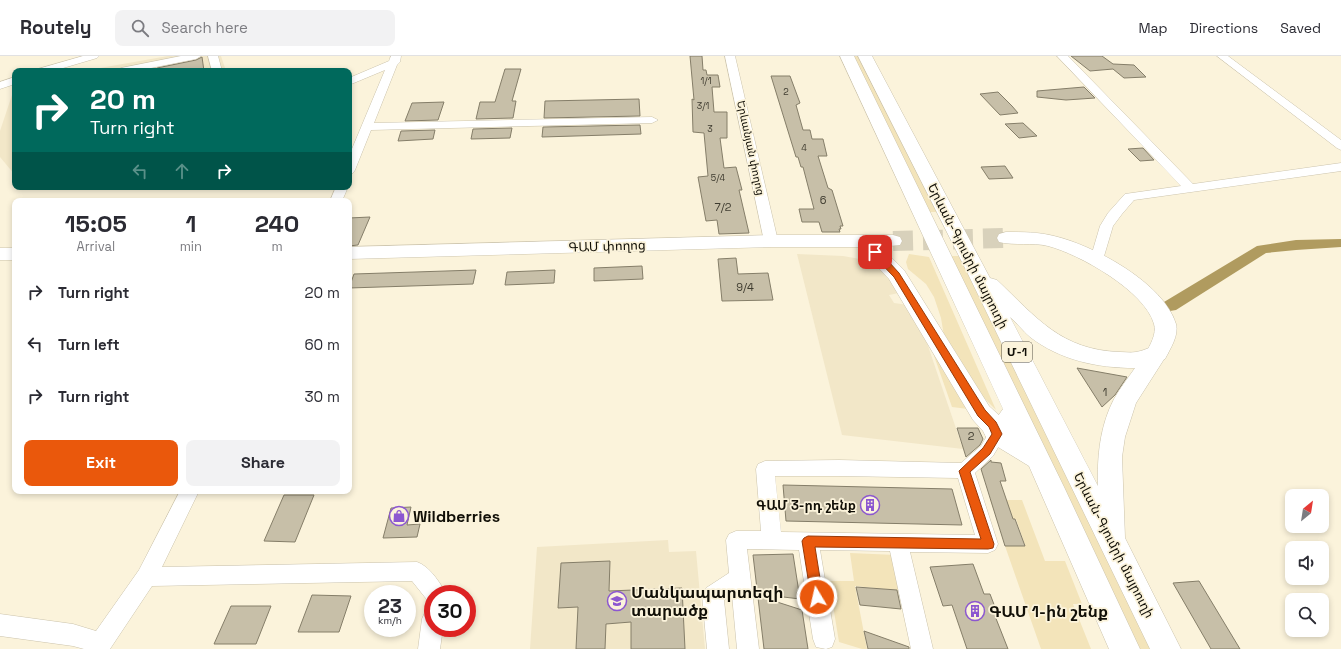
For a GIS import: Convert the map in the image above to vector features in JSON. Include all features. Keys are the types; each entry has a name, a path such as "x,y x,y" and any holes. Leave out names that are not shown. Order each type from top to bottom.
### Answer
{"main road":[{"name":"Երևան-Գյումրի մայրուղի","path":"847,56 1125,649"},
{"name":"Երևան-Գյումրի մայրուղի","path":"865,56 978,274 1166,649"},
{"path":"1006,238 1037,238 1070,247 1097,260 1144,292 1157,308 1165,326 1163,340 1157,354 1125,401 1114,437 1110,457 1112,542"},
{"name":"ԳԱՄ փողոց","path":"352,253 771,241 893,241"},
{"path":"864,241 897,275 981,413 993,425 997,434 1037,460"},
{"path":"0,254 12,254"},
{"path":"978,274 1037,331 1062,347 1088,356 1119,360 1137,360 1157,354"},
{"path":"997,434 1014,412"}],"street":[{"path":"52,68 94,56"},
{"path":"135,68 196,56"},
{"path":"213,56 216,68"},
{"name":"Երևանյան փողոց","path":"730,56 771,241"},
{"path":"1062,56 1190,188"},
{"path":"1222,56 1341,146"},
{"path":"352,80 395,59"},
{"path":"352,163 395,59"},
{"path":"0,86 12,81"},
{"path":"367,128 652,120"},
{"path":"1097,260 1101,250 1102,238 1112,215 1130,197 1341,167"},
{"path":"772,540 764,468 965,471 987,451 997,434"},
{"path":"748,649 736,540 988,544 965,471"},
{"path":"0,625 73,635 98,646 146,577 188,494"},
{"path":"808,541 824,639"},
{"path":"898,543 922,649"},
{"path":"146,577 417,570 428,585"},
{"path":"718,649 713,595 739,578"},
{"path":"429,649 431,637"}],"shaded area":[{"path":"168,56 221,56 225,68 100,68"},
{"path":"852,56 860,56 937,212 927,212"},
{"path":"12,95 12,171 0,157 0,131"},
{"path":"797,254 843,256 860,259 879,265 899,293 889,295 894,303 908,305 927,343 963,449 842,435"},
{"path":"909,254 929,257 996,410 980,394 944,336 941,318 934,297 926,284 908,269 906,262"},
{"path":"950,256 960,256 1154,649 1137,649"},
{"path":"926,333 968,409 952,407"},
{"path":"990,500 1022,500 1045,561 1065,561 1082,604 1073,604 1091,649 1041,649 1005,546 1025,545 1016,519 997,519"},
{"name":"Մանկապարտեզի տարածք","path":"668,540 669,552 696,551 705,649 530,649 537,547"},
{"path":"850,553 896,555 904,591 855,586 867,649 862,649 839,642 829,581 854,581"}],"building":[{"path":"690,56 702,56 703,70 706,70 707,75 718,75 720,87 712,87 714,112 727,112 727,138 720,138 724,168 736,167 742,190 739,190 749,233 719,234 717,220 706,221 698,177 708,176 704,133 693,132 692,99 694,100"},
{"path":"1071,56 1102,56 1113,64 1134,65 1146,77 1124,78 1113,69 1090,71"},
{"path":"202,57 204,68 157,68 196,60"},
{"path":"505,69 521,69 512,101 516,101 513,118 476,119 480,102 495,102"},
{"path":"771,76 790,76 800,103 796,105 803,130 810,130 812,139 823,139 827,156 818,156 828,188 832,190 843,226 840,226 840,232 822,232 819,222 802,222 799,209 814,209 803,167 801,167 798,157 796,157"},
{"path":"1084,87 1095,98 1066,100 1037,97 1037,91"},
{"path":"998,92 1018,113 1000,115 980,94"},
{"path":"639,99 640,116 544,118 545,101"},
{"path":"444,102 438,120 405,121 412,103"},
{"path":"1023,123 1037,136 1019,138 1005,124"},
{"path":"640,125 641,134 542,137 543,127"},
{"path":"512,128 510,138 471,139 473,129"},
{"path":"435,130 433,139 398,141 401,131"},
{"path":"1143,148 1154,160 1140,161 1128,149"},
{"path":"1005,166 1013,178 989,179 981,167"},
{"path":"370,217 358,245 352,246 352,218"},
{"path":"736,258 738,274 768,273 773,300 722,301 718,259"},
{"path":"642,266 643,279 594,281 594,268"},
{"path":"476,270 473,284 352,288 354,274"},
{"path":"555,270 554,283 505,285 507,272"},
{"path":"1077,368 1127,377 1115,395 1102,407"},
{"path":"957,428 978,428 983,439 980,445 966,457"},
{"path":"991,460 991,462 1001,463 1006,481 1000,481 1013,519 1015,519 1025,546 1005,546 981,469"},
{"name":"ԳԱՄ 3-րդ շենք","path":"783,485 952,489 962,525 786,521"},
{"path":"284,495 314,495 295,542 264,541"},
{"name":"Wildberries","path":"411,507 407,525 420,524 417,537 383,538 391,508"},
{"path":"793,554 800,599 775,596 774,601 802,610 808,649 764,649 753,555"},
{"path":"610,561 609,591 682,588 685,649 631,649 631,622 606,624 605,649 576,649 578,607 558,608 561,563"},
{"name":"ԳԱՄ 1-ին շենք","path":"973,564 984,594 990,594 998,615 995,616 1008,649 967,649 952,605 943,606 930,567"},
{"path":"1199,581 1240,649 1211,649 1173,583"},
{"path":"856,587 897,590 901,609 860,605"},
{"path":"312,595 351,596 339,632 298,632"},
{"path":"231,606 271,606 256,644 214,644"},
{"path":"864,631 909,647 909,649 868,649"}],"waterway":[{"path":"1170,306 1262,249 1296,245 1341,243"}],"tunnel":[{"path":"893,241 1006,238"}],"place":[{"name":"ԳԱՄ 3-րդ շենք","path":"870,505"},
{"name":"Wildberries","path":"399,516"},
{"name":"Մանկապարտեզի տարածք","path":"617,601"},
{"name":"ԳԱՄ 1-ին շենք","path":"975,611"}],"route":[{"path":"817,597 808,541 988,544 965,471 987,451 997,434 993,425 981,413 897,275 875,252"}]}
